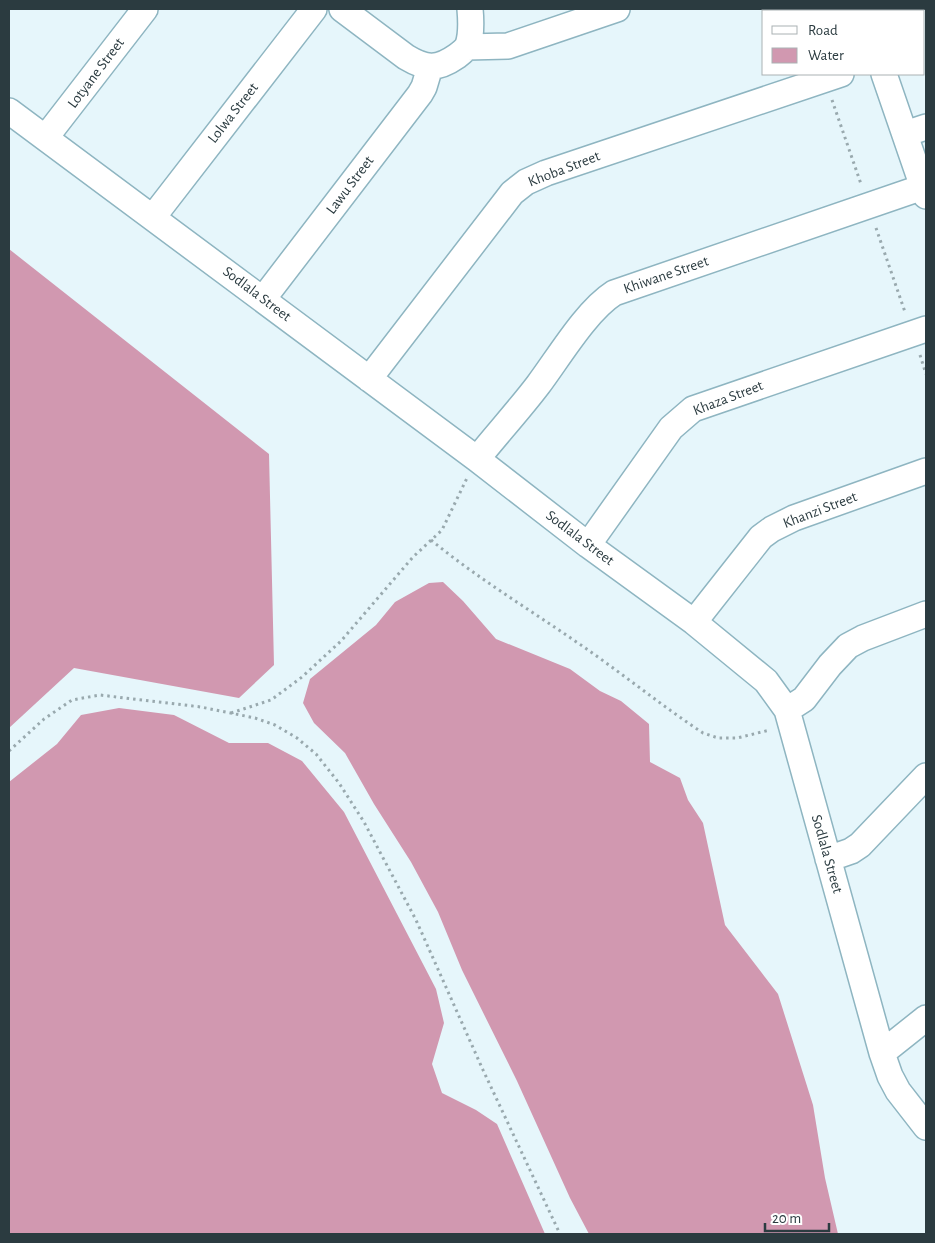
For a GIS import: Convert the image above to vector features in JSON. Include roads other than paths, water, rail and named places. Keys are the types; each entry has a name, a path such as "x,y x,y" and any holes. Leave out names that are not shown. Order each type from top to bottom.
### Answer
{"street":[{"name":"Lotyane Street","path":"46,138 145,9"},
{"name":"Lolwa Street","path":"153,217 314,9"},
{"path":"342,9 406,57 417,64 430,67 440,66 448,62 467,47 508,46 617,9"},
{"path":"467,47 470,35 470,9"},
{"name":"Lawu Street","path":"263,299 420,94 430,67"},
{"name":"Khoba Street","path":"369,379 512,194 526,182 540,175 837,75"},
{"path":"885,75 915,131 925,192"},
{"name":"Sodlala Street","path":"9,111 477,459 588,545 694,622 766,681 787,710 882,1054 898,1091 926,1127"},
{"name":"Khiwane Street","path":"477,459 537,386 588,317 604,299 614,293 925,192"},
{"name":"Khaza Street","path":"588,545 671,428 693,409 926,329"},
{"name":"Khanzi Street","path":"694,622 752,548 772,529 794,518 926,471"},
{"path":"787,710 804,699 830,665 848,646 863,638 926,614"},
{"path":"828,859 851,851 860,845 926,776"},
{"path":"882,1054 926,1018"}],"water":[{"path":"9,249 269,454 274,665 239,698 74,668 9,728"},
{"path":"443,582 463,601 496,639 570,669 600,691 621,701 649,724 650,762 680,778 688,800 703,823 725,925 778,994 813,1105 825,1178 838,1234 589,1234 570,1198 517,1081 462,970 438,912 411,862 374,804 345,753 314,723 303,703 310,679 376,625 395,602 429,583"},
{"path":"119,708 174,715 229,743 268,743 302,761 344,812 436,989 444,1023 432,1064 442,1093 476,1110 497,1124 545,1234 9,1234 9,782 57,744 81,715"}]}
